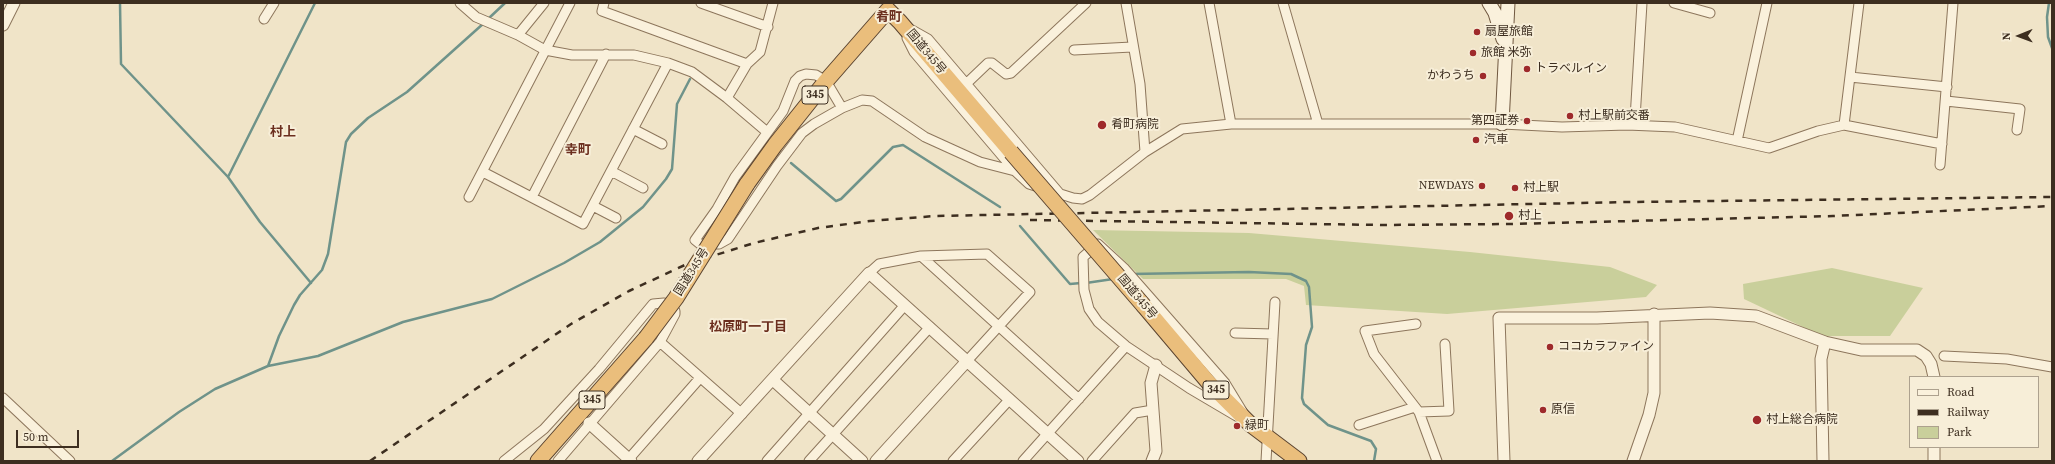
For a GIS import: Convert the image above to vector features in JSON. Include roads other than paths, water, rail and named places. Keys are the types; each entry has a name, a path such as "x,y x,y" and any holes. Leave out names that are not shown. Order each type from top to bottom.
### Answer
{"highway":[{"name":"国道345号","path":"538,461 646,338 676,298 748,184 775,145 826,81 891,7 900,22 1209,383 1250,424 1299,461"}],"main road":[{"path":"1488,3 1494,13 1506,47"},
{"path":"1502,124 1508,3"}],"street":[{"path":"3,25 14,3"},
{"path":"264,19 274,3"},
{"path":"460,3 476,17 518,35 545,50 572,55 634,55 668,63 692,72 727,98 767,132"},
{"path":"518,35 544,3"},
{"path":"469,197 570,3"},
{"path":"604,3 602,11 747,64"},
{"path":"701,3 768,27"},
{"path":"727,98 747,64 760,52 768,27 773,3"},
{"path":"966,84 988,63 992,63 1006,74 1011,73 1086,3"},
{"path":"1126,3 1132,46 1140,84 1145,152"},
{"path":"1209,3 1231,124"},
{"path":"1283,3 1318,124"},
{"path":"1627,125 1635,119 1642,3"},
{"path":"1674,3 1710,13"},
{"path":"1737,141 1767,3"},
{"path":"1844,125 1859,3"},
{"path":"1940,165 1953,3"},
{"path":"900,22 928,40 1060,195"},
{"path":"900,22 914,52 1015,171 1029,184 1073,198 1082,198 1090,195 1145,152 1182,129 1231,124 1502,124 1562,127 1627,125 1675,127 1769,148 1818,131 1844,125 1942,144"},
{"path":"1074,50 1132,46"},
{"path":"532,197 606,54"},
{"path":"483,172 583,224 668,63"},
{"path":"842,108 826,81 816,75 806,74 800,76 795,81 783,111 735,177 717,208 695,240 700,244 719,244 728,239 777,166 802,133 814,124 842,108 862,100 870,100 925,137 980,162 1015,171"},
{"path":"1850,77 1947,87"},
{"path":"1946,101 2020,109 2017,130"},
{"path":"633,129 662,144"},
{"path":"611,171 643,188"},
{"path":"593,206 616,218"},
{"path":"1098,244 1124,268 1225,383 1250,424 1189,388 1126,346 1098,322 1089,309 1084,290 1083,257 1098,244"},
{"path":"698,461 774,380 870,272 879,264 921,256 987,254 1030,292 876,461"},
{"path":"921,256 1078,399"},
{"path":"870,272 1078,461"},
{"path":"504,461 544,429 599,369 653,304 660,302 664,303 675,311 675,314 660,342 558,461"},
{"path":"1266,461 1266,437 1275,302"},
{"path":"767,461 905,305"},
{"path":"1504,461 1500,318 1597,318 1654,314 1710,313 1756,316 1825,342 1861,350 1917,350 1926,356 1931,364 1934,376"},
{"path":"1633,461 1650,415 1654,393 1654,314"},
{"path":"1416,324 1365,331 1374,354 1417,410 1437,461"},
{"path":"809,461 930,327"},
{"path":"1235,333 1273,334"},
{"path":"660,342 742,414"},
{"path":"1823,461 1821,359 1825,342"},
{"path":"1359,425 1417,410 1449,411 1445,344"},
{"path":"1023,461 1126,346"},
{"path":"1944,356 2007,359 2052,367"},
{"path":"1152,461 1156,451 1151,383 1156,365"},
{"path":"590,423 629,460 700,378"},
{"path":"774,380 862,461"},
{"path":"3,398 70,461"},
{"path":"953,461 1010,399"},
{"path":"1092,461 1136,413 1153,410"},
{"path":"1934,448 1934,461"}],"waterway":[{"path":"120,3 121,64 228,177 260,222 311,283"},
{"path":"228,177 315,3"},
{"path":"488,19 505,3"},
{"path":"2049,3 2047,17 2048,37 2052,48"},
{"path":"268,366 279,336 294,305 300,295 322,270 328,254 346,142 351,134 368,118 407,92 484,23"},
{"path":"112,461 179,412 215,389 268,366 318,356 403,322 492,299 564,263 600,242 643,207 666,179 672,169 677,104 690,79"},
{"path":"791,163 836,201 841,199 893,147 903,145 1000,207"},
{"path":"1020,226 1070,284 1081,283"},
{"path":"1131,274 1249,272 1291,274 1306,281 1309,287 1312,327 1306,345 1302,398 1304,404 1328,425 1371,441 1376,449 1374,461"},
{"path":"1086,283 1113,279"}],"railway":[{"path":"370,461 571,324 629,291 687,264 754,243 818,228 870,221 935,216 1629,202 2052,197"},
{"path":"1030,220 1384,225 1509,224 1833,216 2052,206"}],"place":[{"name":"扇屋旅館","path":"1477,32"},
{"name":"旅館 米弥","path":"1473,53"},
{"name":"トラベルイン","path":"1527,69"},
{"name":"かわうち","path":"1483,76"},
{"name":"村上駅前交番","path":"1570,116"},
{"name":"第四証券","path":"1527,121"},
{"name":"肴町病院","path":"1102,125"},
{"name":"汽車","path":"1476,140"},
{"name":"NEWDAYS","path":"1482,186"},
{"name":"村上駅","path":"1515,188"},
{"name":"村上","path":"1509,216"},
{"name":"ココカラファイン","path":"1550,347"},
{"name":"原信","path":"1543,410"},
{"name":"村上総合病院","path":"1757,420"},
{"name":"緑町","path":"1237,426"}],"district":[{"name":"肴町","path":"889,18"},
{"name":"村上","path":"283,133"},
{"name":"幸町","path":"578,151"},
{"name":"松原町一丁目","path":"748,328"}]}
